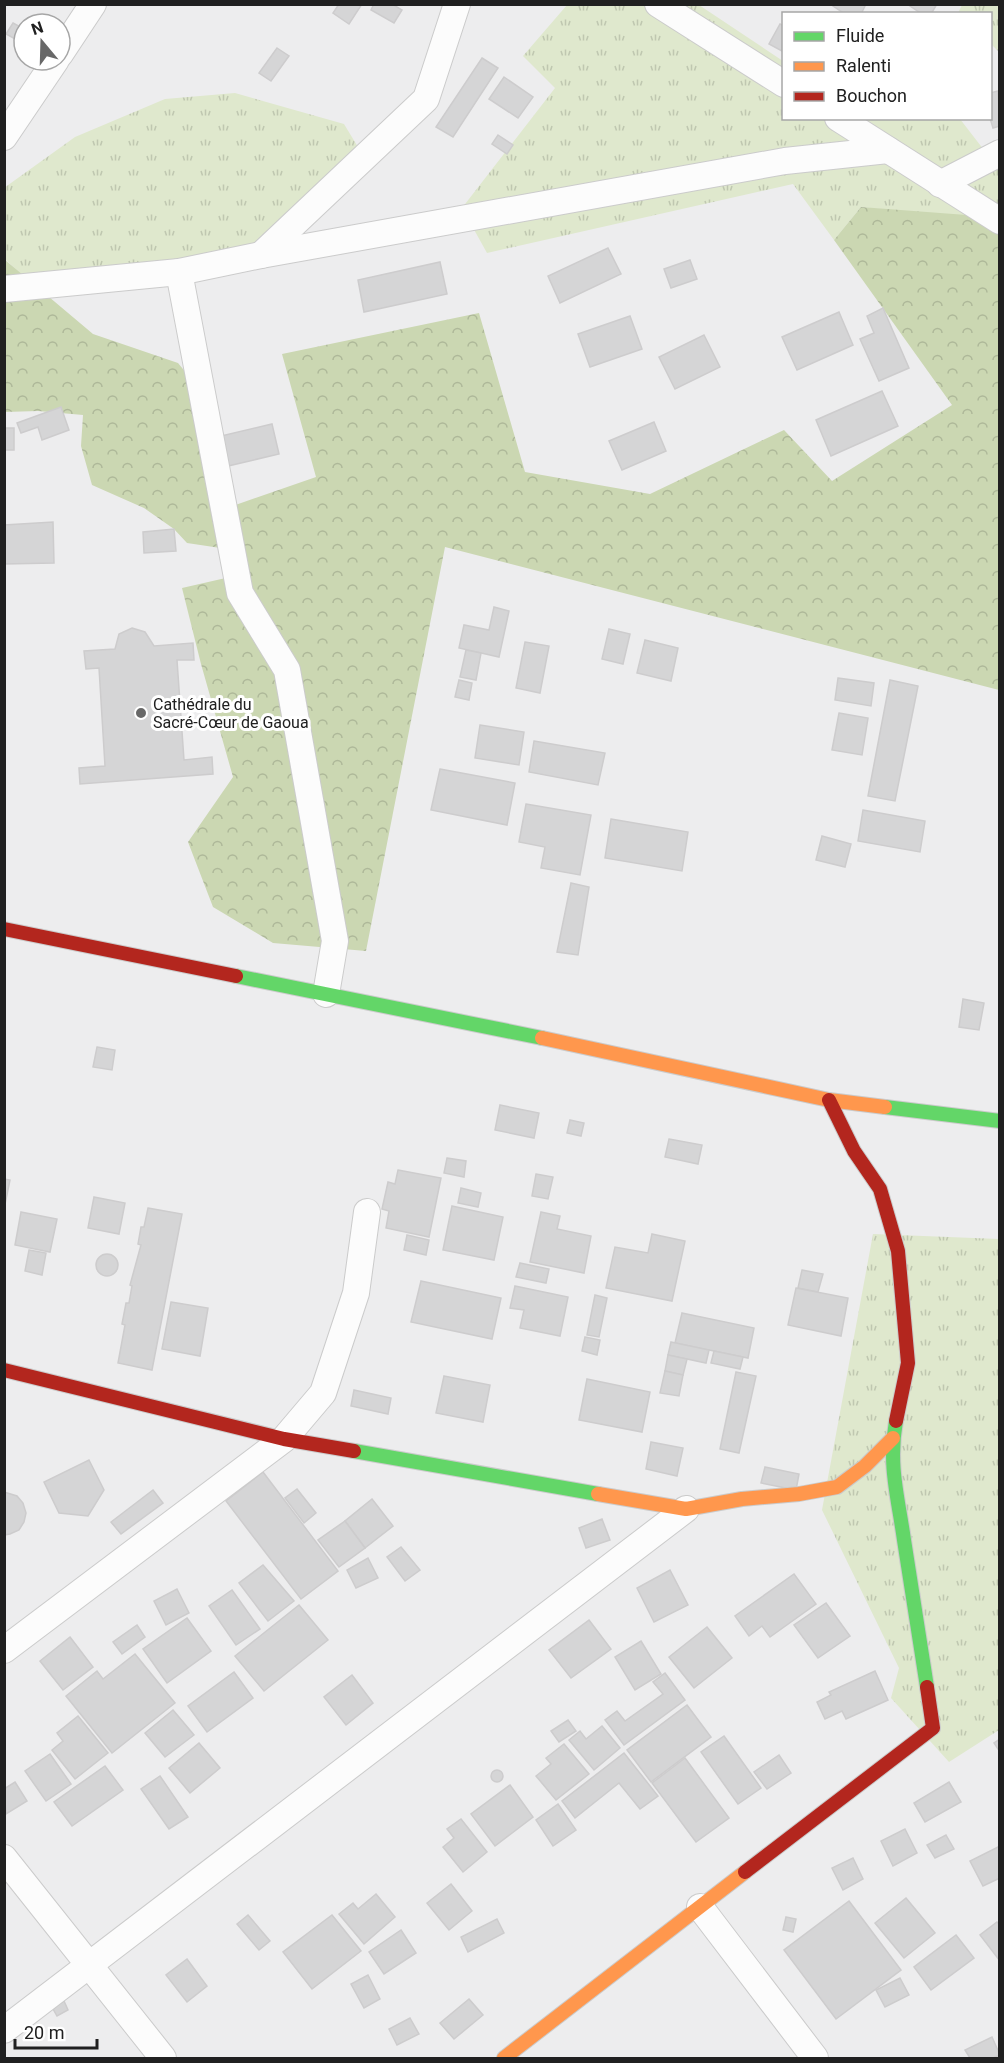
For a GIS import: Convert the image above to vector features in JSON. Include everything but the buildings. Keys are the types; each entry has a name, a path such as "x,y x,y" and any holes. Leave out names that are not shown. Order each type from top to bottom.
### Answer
{"street":[{"path":"72,36 93,4"},
{"path":"261,255 426,99 457,4"},
{"path":"658,4 782,83"},
{"path":"4,137 48,72"},
{"path":"841,120 999,221"},
{"path":"4,289 179,272 261,255 785,161 888,150"},
{"path":"940,184 999,153"},
{"path":"179,272 240,593 287,670 335,941 326,993"},
{"path":"4,929 326,993 829,1100 999,1121"},
{"path":"504,2058 933,1728 893,1480 893,1438 908,1363 898,1251 880,1189 854,1151 829,1100"},
{"path":"4,1650 284,1439 323,1393 356,1293 367,1212"},
{"path":"4,1370 284,1439 686,1509 742,1499 799,1494 837,1487 865,1466 893,1438"},
{"path":"4,2030 686,1509"},
{"path":"4,1858 163,2058"},
{"path":"700,1907 815,2058"}],"green space":[{"path":"567,5 699,5 782,60 782,120 961,120 994,163 999,164 999,221 861,207 834,240 793,184 487,253 462,208 555,88 523,56"},
{"path":"962,5 999,5 999,52 992,45 992,12 958,12"},
{"path":"235,93 344,124 364,157 261,255 23,276 5,259 4,188 75,137 165,99"},
{"path":"861,207 993,217 1000,221 999,690 445,547 366,951 273,943 213,907 188,842 233,777 182,588 230,577 227,549 187,543 174,529 144,508 92,485 81,446 83,415 38,411 5,412 4,259 93,334 178,363 201,391 224,509 316,477 282,354 479,313 525,472 650,494 784,430 832,481 952,405 834,240"},
{"path":"873,1234 999,1239 999,1730 949,1762 891,1698 899,1668 822,1510"}],"traffic: fast":[{"path":"236,976 542,1038"},
{"path":"885,1107 1000,1121"},
{"path":"896,1421 893,1467 927,1687"},
{"path":"354,1451 598,1494"}],"traffic: slow":[{"path":"542,1038 829,1100 885,1107"},
{"path":"598,1494 686,1509 742,1499 799,1494 837,1487 865,1466 893,1438"},
{"path":"504,2058 745,1872"}],"traffic: jam":[{"path":"4,929 236,976"},
{"path":"829,1100 854,1151 880,1189 898,1251 908,1363 896,1421"},
{"path":"4,1370 284,1439 354,1451"},
{"path":"745,1872 933,1728 927,1687"}],"place":[{"name":"Cathédrale du Sacré-Cœur de Gaoua","path":"141,713"}]}
